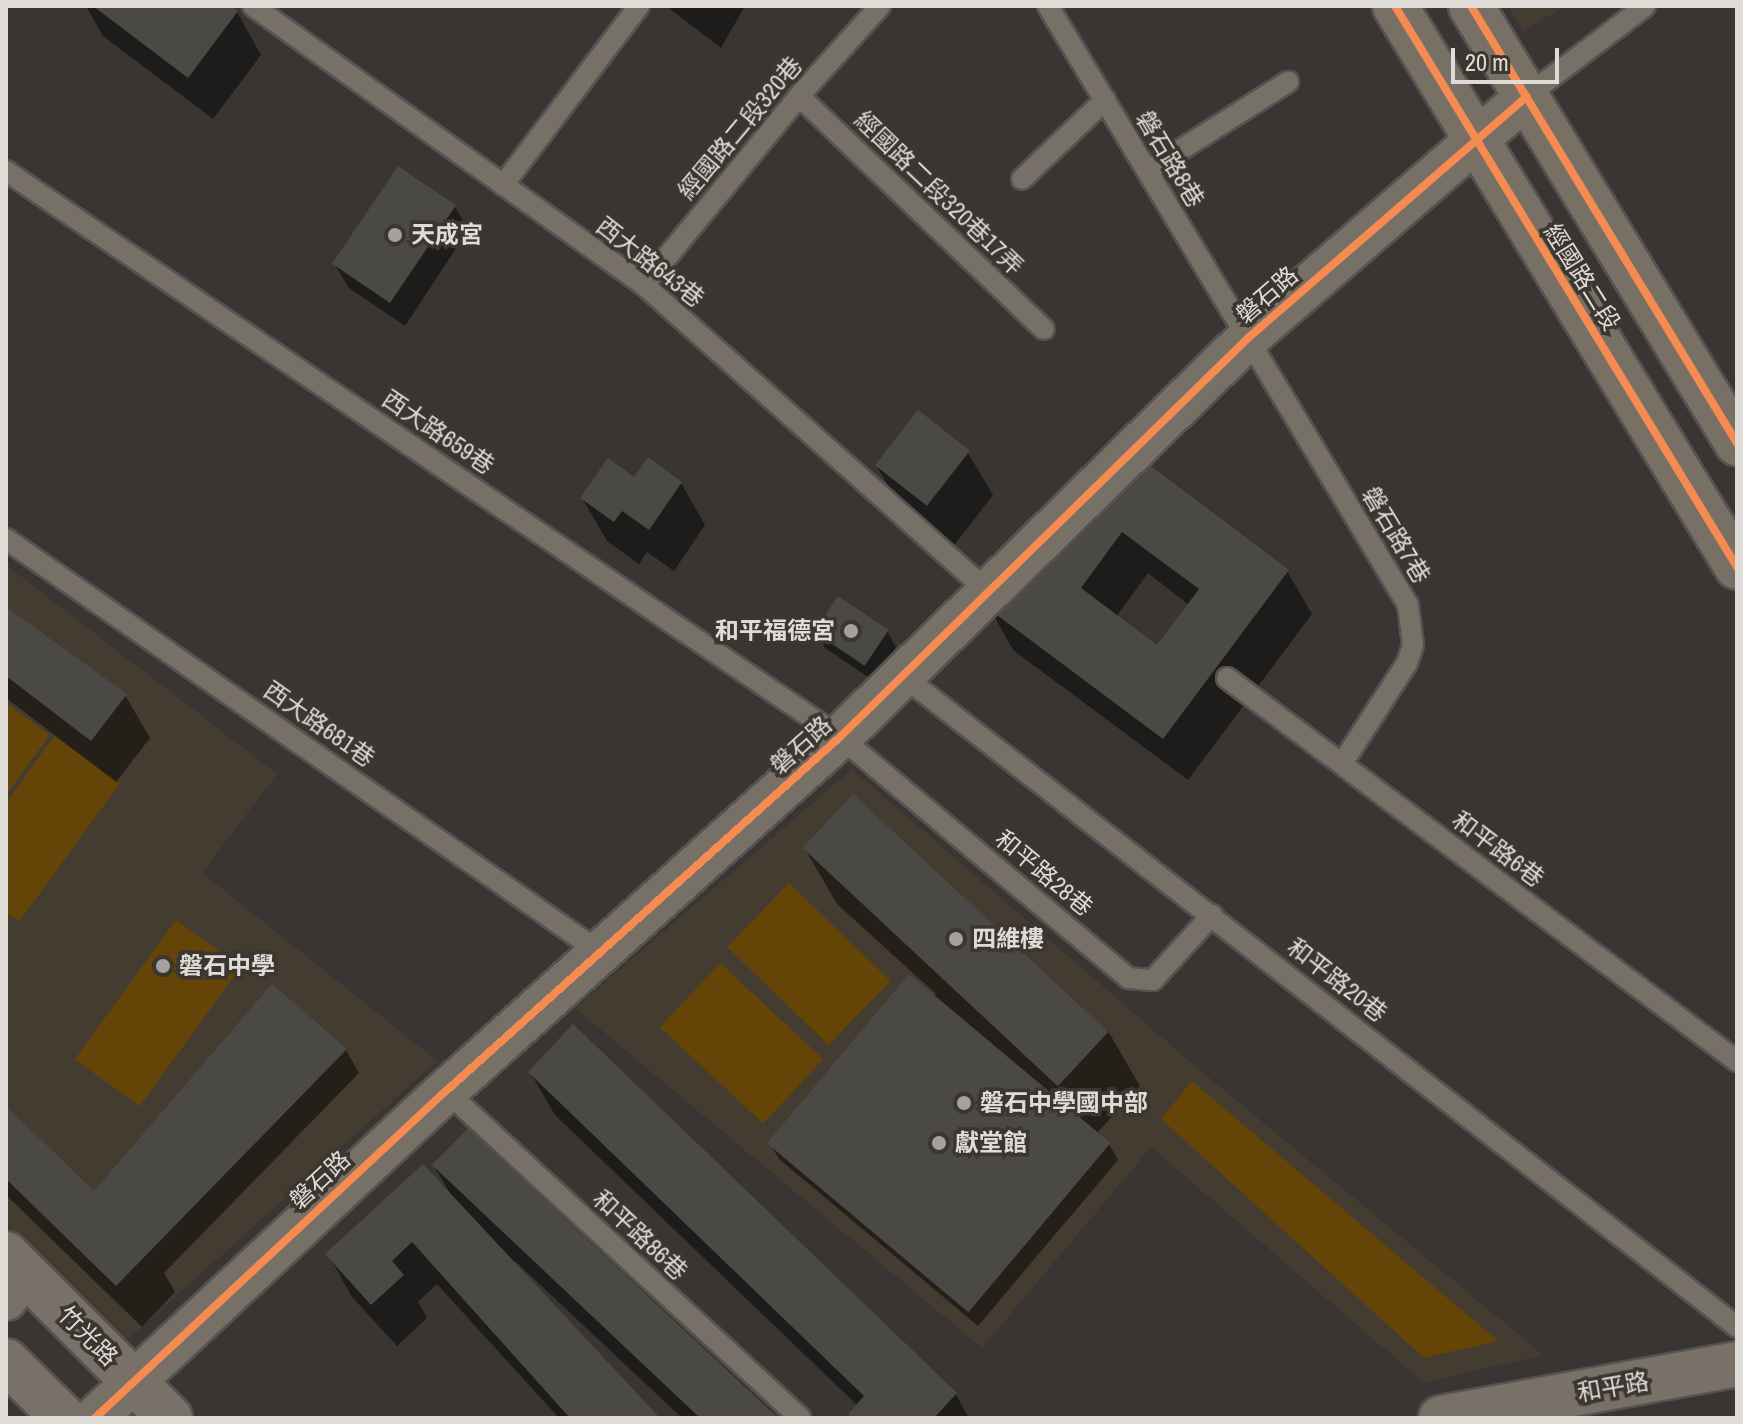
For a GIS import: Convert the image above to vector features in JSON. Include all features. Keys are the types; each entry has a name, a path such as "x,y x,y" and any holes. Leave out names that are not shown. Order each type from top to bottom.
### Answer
{"main road":[{"name":"經國路二段","path":"1395,6 1737,567"},
{"name":"經國路二段","path":"1471,6 1737,443"}],"street":[{"name":"磐石路","path":"95,1418 446,1091 840,737 1248,338 1527,96"},
{"name":"竹光路","path":"12,1275 133,1380 170,1418"},
{"path":"6,1361 64,1418"},
{"name":"和平路","path":"1441,1418 1556,1408 1737,1364"}],"lane":[{"name":"西大路643巷","path":"253,6 644,285 988,592"},
{"path":"503,185 639,6"},
{"name":"經國路二段320巷","path":"644,285 799,96 880,6"},
{"name":"磐石路8巷","path":"1048,6 1248,338"},
{"path":"1527,96 1645,6"},
{"path":"1147,171 1288,82"},
{"name":"經國路二段320巷17弄","path":"799,96 1044,329"},
{"path":"1022,179 1105,100"},
{"name":"西大路659巷","path":"6,171 840,737"},
{"name":"磐石路7巷","path":"1248,338 1408,605 1413,645 1407,663 1342,764"},
{"name":"西大路681巷","path":"6,539 601,953"},
{"name":"和平路20巷","path":"903,676 1737,1327"},
{"name":"和平路6巷","path":"1227,678 1737,1061"},
{"name":"和平路28巷","path":"840,737 1128,978 1153,980 1212,915"},
{"name":"和平路86巷","path":"446,1091 800,1418"}],"shaded area":[{"path":"1508,6 1566,6 1523,31"},
{"name":"磐石中學","path":"6,565 277,774 202,873 437,1061 123,1344 6,1224"},
{"path":"6,703 50,735 6,795"},
{"path":"54,736 120,783 19,922 6,912 6,803"},
{"name":"磐石中學國中部","path":"852,769 1188,1060 1543,1355 1424,1383 1151,1147 982,1348 575,1008"},
{"path":"789,883 890,981 829,1045 727,947"},
{"path":"176,920 241,967 140,1106 75,1059"},
{"path":"720,963 823,1059 763,1124 660,1027"},
{"path":"1192,1081 1498,1341 1424,1358 1161,1119"}],"building":[{"path":"93,6 232,6 238,11 188,78"},
{"name":"天成宮","path":"398,166 456,205 390,303 332,264"},
{"path":"918,410 970,451 927,506 875,465"},
{"path":"1136,455 1289,570 1163,739 986,607","holes":["1122,532 1199,589 1157,645 1081,588"]},
{"path":"648,457 682,482 649,530 622,511 614,522 580,498 608,458 634,477"},
{"name":"和平福德宮","path":"838,596 889,630 865,666 814,632"},
{"path":"6,607 127,694 91,741 6,676"},
{"name":"四維樓","path":"853,794 1108,1032 1058,1086 803,848"},
{"name":"獻堂館","path":"909,974 1110,1143 968,1312 767,1143"},
{"path":"272,984 347,1049 116,1286 6,1179 6,1106 94,1191"},
{"path":"573,1024 957,1393 934,1418 852,1418 848,1414 864,1396 528,1072"},
{"path":"468,1128 778,1418 700,1418 432,1165"},
{"path":"423,1164 660,1418 570,1418 412,1242 392,1261 404,1275 371,1305 325,1254"}],"cycle path":[{"path":"1395,6 1737,567"},
{"path":"1471,6 1737,443"},
{"path":"95,1418 446,1091 840,737 1248,338 1527,96"}],"place":[{"name":"天成宮","path":"395,235"},
{"name":"和平福德宮","path":"851,631"},
{"name":"四維樓","path":"956,939"},
{"name":"磐石中學","path":"163,966"},
{"name":"磐石中學國中部","path":"964,1103"},
{"name":"獻堂館","path":"939,1143"}]}
